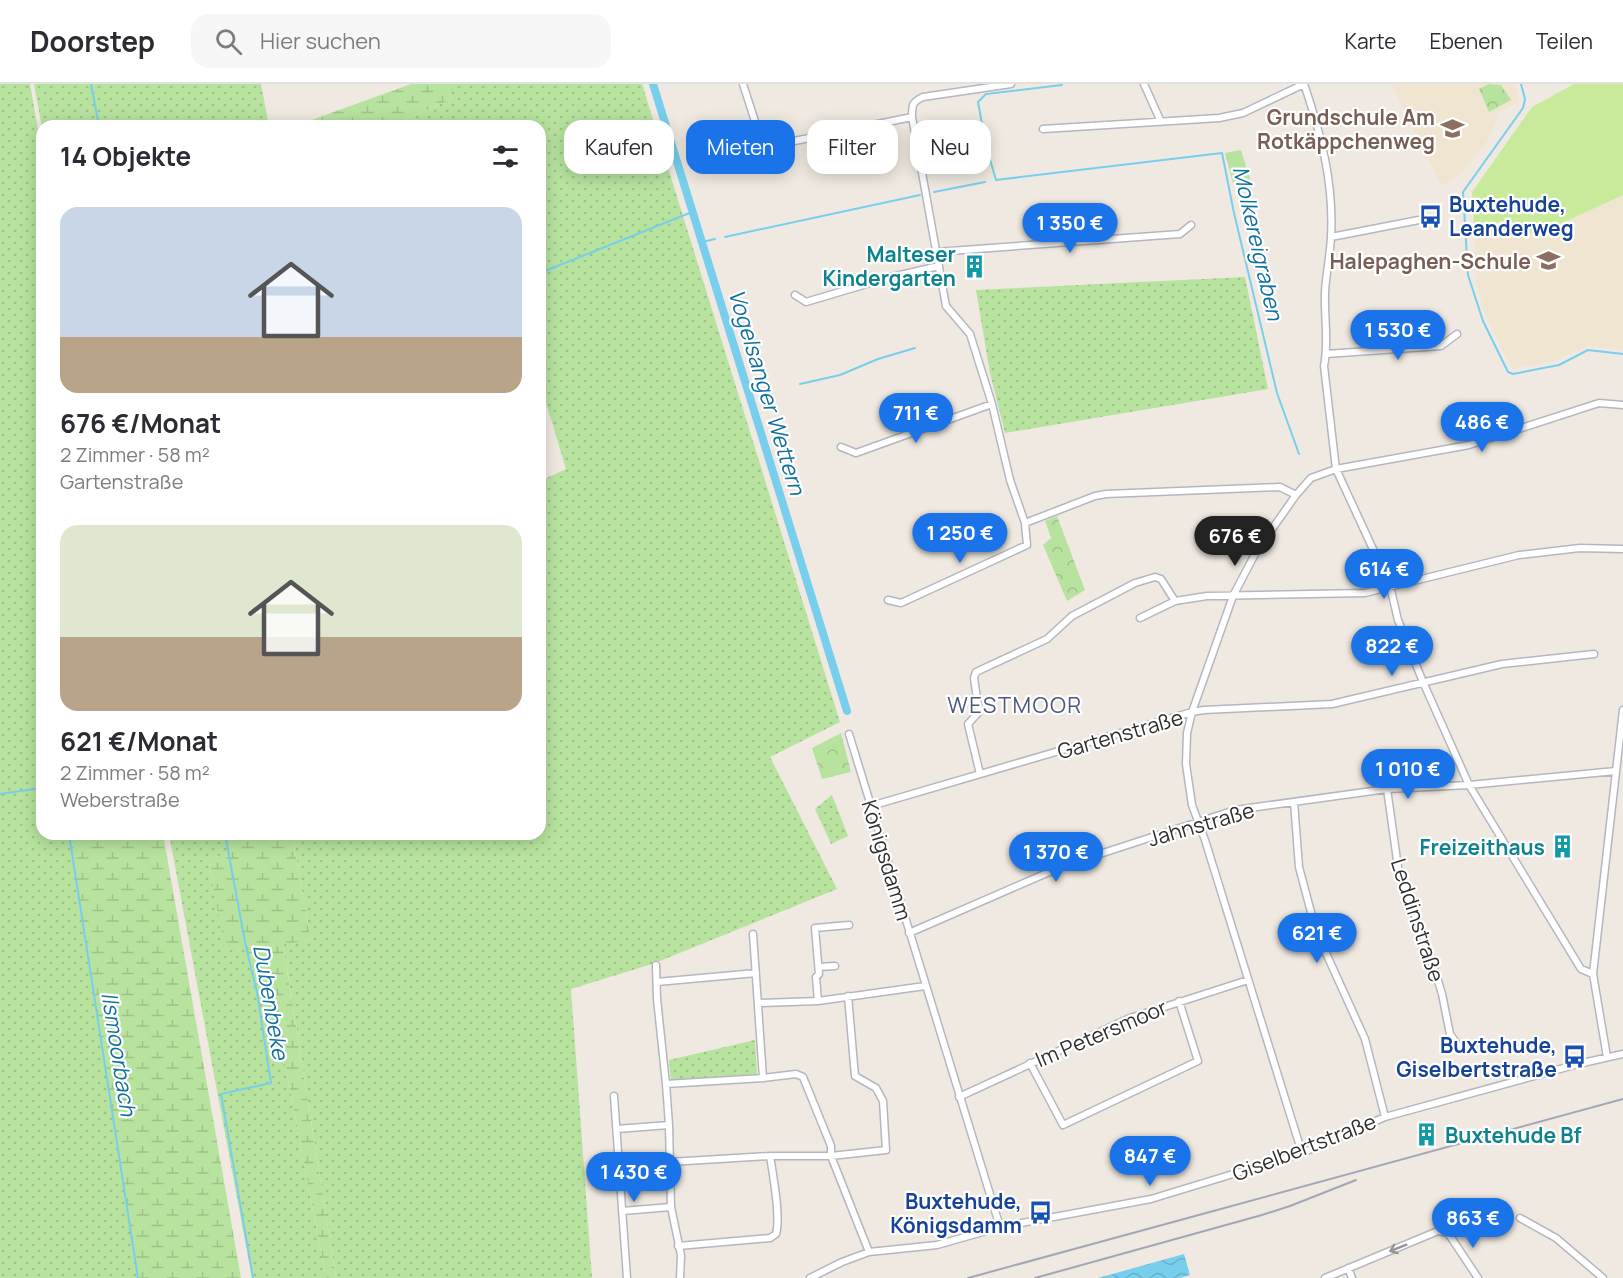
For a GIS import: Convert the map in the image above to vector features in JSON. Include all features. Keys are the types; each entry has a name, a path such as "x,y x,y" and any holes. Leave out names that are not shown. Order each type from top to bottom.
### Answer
{"street":[{"path":"743,84 765,147 912,117"},
{"path":"888,600 901,603 1027,545 1025,523 1010,480 992,404 970,334 946,306 912,117 914,101 923,97 1011,84"},
{"path":"1144,84 1161,122"},
{"path":"1043,129 1219,118 1243,113 1304,84 1327,160 1331,237 1325,293 1326,354 1324,366 1336,469 1390,586 1398,620 1469,785 1581,969 1593,974"},
{"path":"1331,237 1424,219"},
{"path":"936,252 1180,234 1191,225"},
{"path":"795,296 806,302 886,278 939,266"},
{"path":"1326,354 1442,346 1457,334"},
{"name":"Gartenstraße","path":"871,806 1192,712 1233,596 1256,552 1296,495 1311,478 1336,469 1469,445 1599,403 1623,405"},
{"path":"841,447 856,453 992,404"},
{"path":"1025,523 1095,496 1106,494 1280,487 1296,495"},
{"path":"1140,618 1175,601 1207,596 1365,593 1519,555 1580,548 1623,549"},
{"path":"980,774 968,724 980,712 974,678 976,672 1047,639 1077,613 1135,583 1155,577 1161,579 1175,601"},
{"path":"1302,1153 1192,805 1186,764 1187,734 1192,712 1332,704 1502,664 1594,654"},
{"path":"1607,1057 1593,974 1623,710"},
{"name":"Königsdamm","path":"849,734 1000,1227"},
{"name":"Jahnstraße","path":"909,933 1063,866 1235,810 1387,789 1469,785 1616,771"},
{"name":"Leddinstraße","path":"1387,789 1399,874 1432,961 1442,994 1450,1034 1460,1048"},
{"path":"1614,790 1623,793"},
{"path":"1294,802 1299,867 1316,931 1365,1039 1385,1117"},
{"path":"818,1001 816,977 819,974 819,967 815,928 849,925"},
{"path":"753,934 763,1078"},
{"path":"656,964 669,1125 671,1207 681,1255 680,1278"},
{"path":"819,967 835,966"},
{"path":"657,982 756,973"},
{"name":"Im Petersmoor","path":"959,1097 1130,1018 1248,980"},
{"path":"759,1003 818,1001 925,986"},
{"path":"670,1162 770,1156 831,1156 886,1150 883,1101 876,1088 855,1076 848,996"},
{"path":"1030,1063 1063,1125 1198,1061 1179,1001"},
{"name":"Giselbertstraße","path":"810,1278 869,1252 937,1245 1000,1227 1151,1198 1302,1153 1385,1117 1623,1054"},
{"path":"666,1084 796,1074 803,1077 831,1146 831,1156 869,1252"},
{"path":"614,1096 627,1278"},
{"path":"617,1129 669,1125"},
{"path":"678,1246 770,1238 776,1234 775,1195 770,1156"},
{"path":"622,1211 671,1207"},
{"path":"1520,1218 1557,1238 1603,1278"},
{"path":"1325,1278 1438,1232 1448,1233 1478,1278"},
{"path":"1348,1268 1352,1278"}],"shaded area":[{"name":"Grundschule Am Rotkäppchenweg","path":"1391,84 1515,84 1519,102 1497,113 1498,117 1488,140 1460,175 1441,185"},
{"name":"Halepaghen-Schule","path":"1623,195 1623,350 1589,346 1550,362 1512,369 1485,315 1477,287 1474,229 1505,220 1536,235"}],"green space":[{"path":"0,84 30,84 36,120 36,840 70,840 138,1278 0,1278"},
{"path":"34,84 261,84 268,120 41,120"},
{"path":"411,84 447,84 452,99 404,120 312,120"},
{"path":"447,84 642,84 653,120 564,120 564,174 670,174 840,722 770,757 837,889 655,963 571,989 592,1278 336,1278 283,943 311,940 293,840 546,840 546,478 566,469 546,403 546,120 404,120 452,99"},
{"path":"1489,84 1501,85 1511,100 1489,112 1479,89"},
{"path":"1574,84 1623,84 1623,195 1536,235 1505,220 1474,229 1472,192 1532,107"},
{"path":"1241,150 1250,179 1233,183 1225,153"},
{"path":"1245,277 1268,389 1005,433 990,373 976,290"},
{"path":"1057,516 1085,590 1067,601 1043,545 1051,538 1045,521"},
{"path":"841,733 851,772 822,779 812,748"},
{"path":"832,795 848,836 831,844 815,809"},
{"path":"70,840 164,840 241,1278 138,1278"},
{"path":"170,840 226,840 229,854 208,858 226,950 246,947 257,992 272,994 326,1278 252,1278"},
{"path":"226,840 293,840 311,940 283,944 336,1278 326,1278 272,994 257,992 246,948 225,950 208,858 228,854"},
{"path":"755,1040 757,1074 671,1081 669,1060"}],"water":[{"path":"1184,1254 1190,1275 1180,1278 1098,1278"}],"waterway":[{"path":"91,84 98,120"},
{"name":"Vogelsanger Wettern","path":"653,84 847,711"},
{"path":"1521,84 1525,99 1523,108 1463,192 1468,275 1483,321 1508,372 1513,374 1559,365 1588,350 1623,354"},
{"name":"Molkereigraben","path":"1062,85 986,94 978,102 986,146 996,180 1222,153 1277,393 1299,454"},
{"name":"Molkereigraben","path":"934,192 985,182"},
{"name":"Molkereigraben","path":"725,237 920,195"},
{"name":"Dubenbeke","path":"546,271 692,212"},
{"name":"Molkereigraben","path":"702,242 715,239"},
{"path":"800,384 840,375 878,359 915,348"},
{"name":"Ilsmoorbach","path":"0,794 36,789"},
{"name":"Ilsmoorbach","path":"70,840 138,1278"},
{"name":"Dubenbeke","path":"226,840 246,947 257,992 271,1083 221,1094 253,1278"}],"railway":[{"path":"968,1278 1623,1099"},
{"path":"1035,1278 1262,1215 1356,1180"}],"place":[{"name":"Grundschule Am Rotkäppchenweg","path":"1453,129"},
{"name":"Buxtehude, Leanderweg","path":"1431,216"},
{"name":"Halepaghen-Schule","path":"1549,261"},
{"name":"Malteser Kindergarten","path":"974,266"},
{"name":"Freizeithaus","path":"1563,847"},
{"name":"Buxtehude, Giselbertstraße","path":"1575,1057"},
{"name":"Buxtehude Bf","path":"1427,1135"},
{"name":"Buxtehude, Königsdamm","path":"1040,1213"}],"district":[{"name":"WESTMOOR","path":"1015,705"}]}
